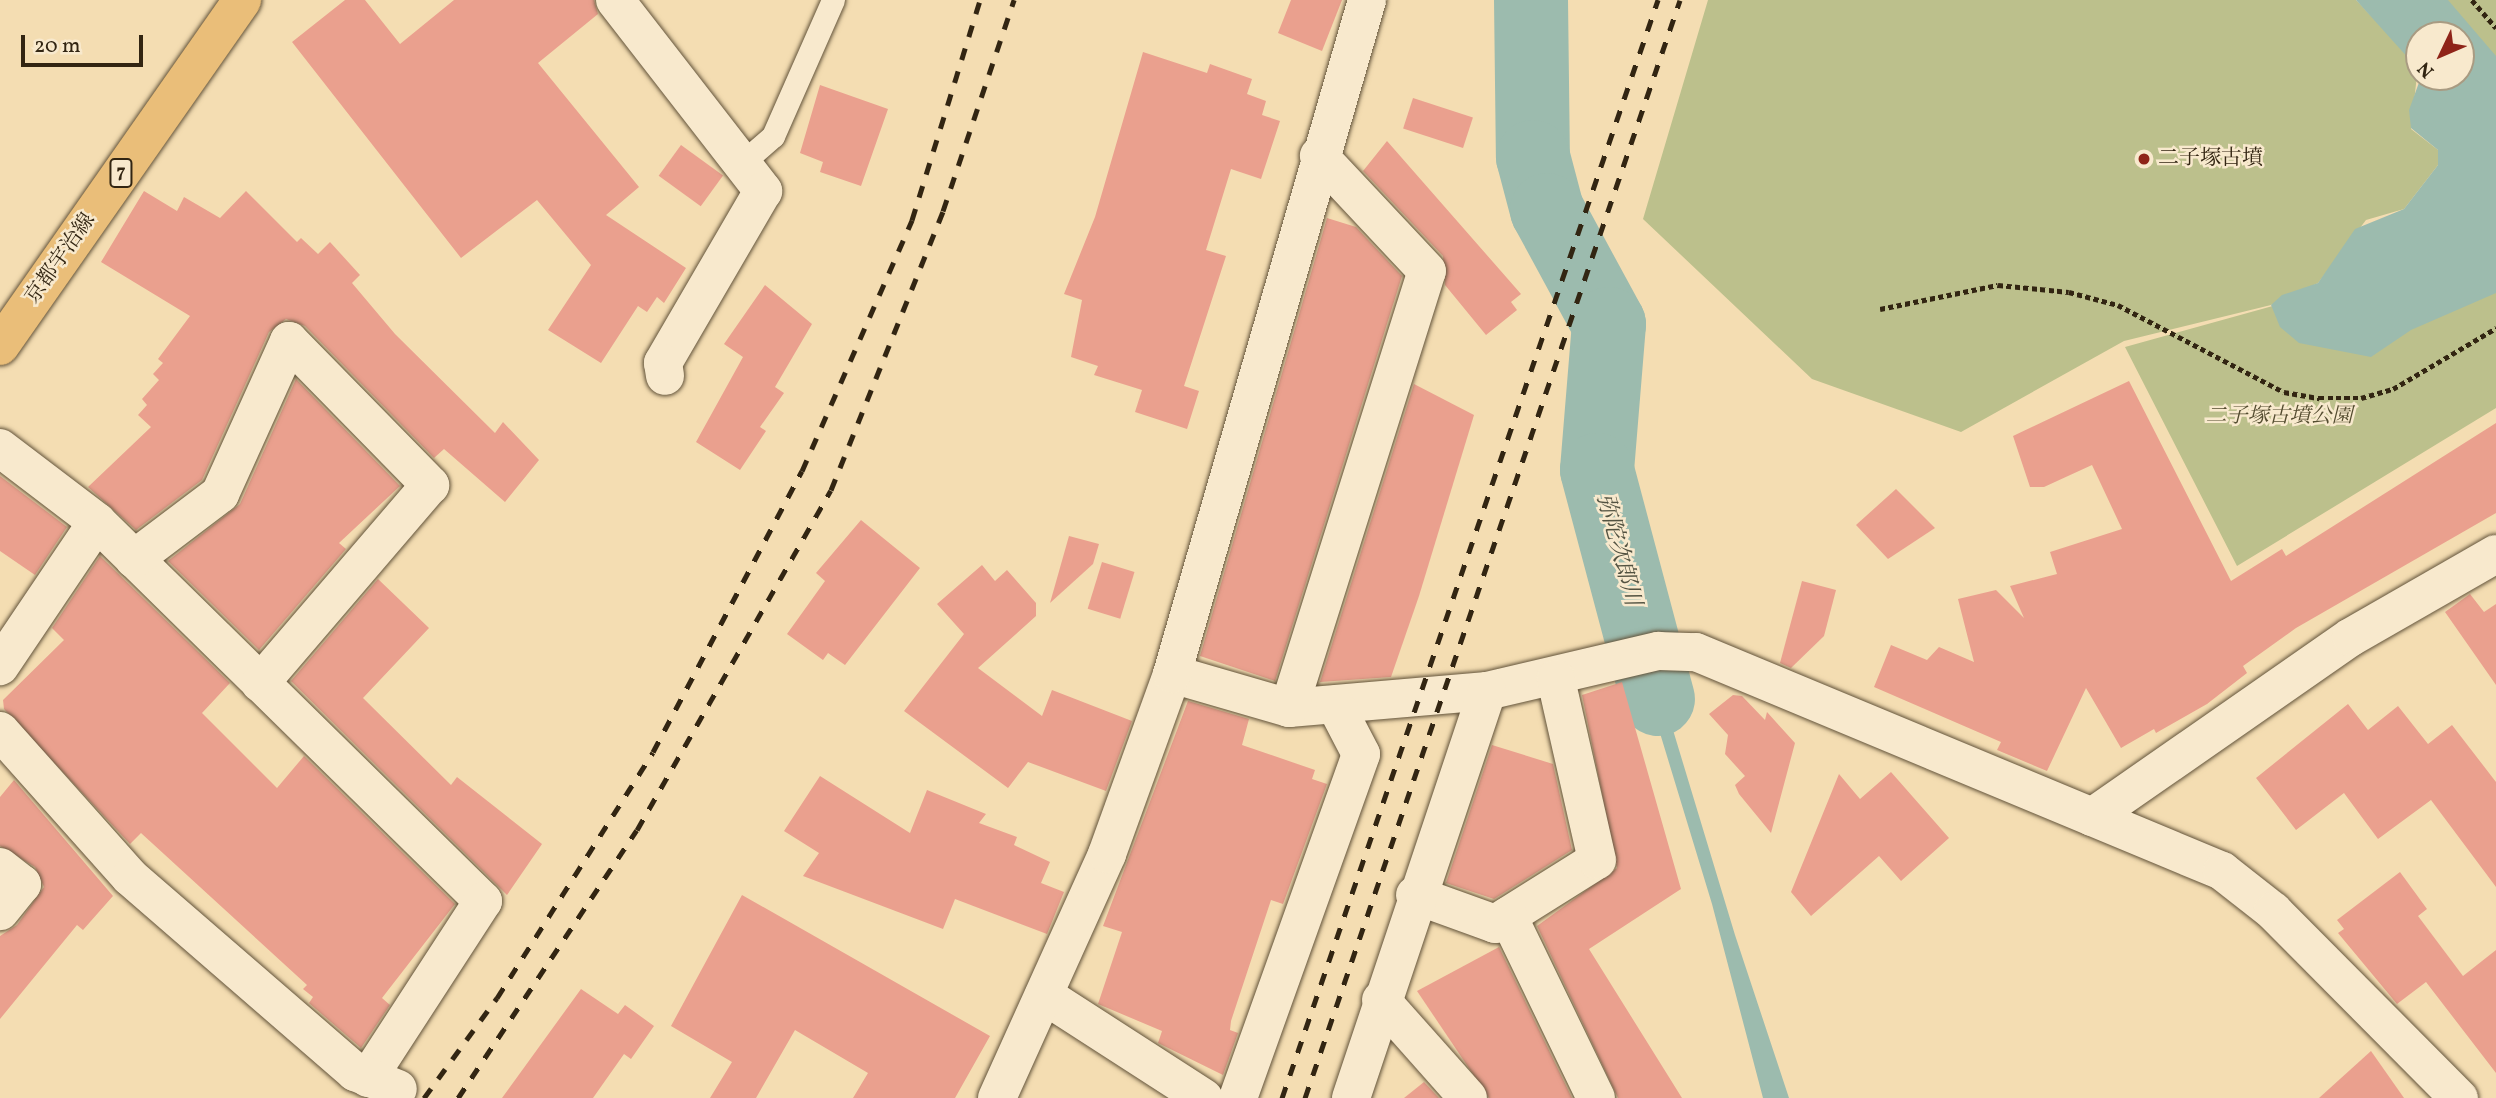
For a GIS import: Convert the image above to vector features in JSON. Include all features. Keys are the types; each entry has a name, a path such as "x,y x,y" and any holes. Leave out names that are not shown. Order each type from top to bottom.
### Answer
{"main road":[{"name":"京都宇治線","path":"0,346 242,0"}],"street":[{"path":"615,0 763,191 663,363 665,376"},
{"path":"997,1098 1107,855 1172,674 1319,156 1367,0"},
{"path":"1289,708 1427,271 1319,156"},
{"path":"134,559 220,494 289,341 430,485 260,682"},
{"path":"0,448 97,522 483,901 383,1084 130,877 0,731"},
{"path":"0,666 97,522"},
{"path":"2092,817 2351,638 2496,554"},
{"path":"1172,674 1289,708 1487,691 1556,680 1642,656 1696,652 2222,871 2273,911 2459,1098"},
{"path":"1415,895 1495,924 1597,860 1556,680"},
{"path":"1351,1098 1415,895 1487,691"},
{"path":"1238,1098 1361,754 1335,704"},
{"path":"0,867 22,884 0,911"},
{"path":"1508,916 1596,1098"},
{"path":"1044,995 1204,1098"},
{"path":"1381,1000 1468,1098"}],"lane":[{"path":"742,163 773,136 833,0"}],"path":[{"path":"2472,0 2496,28"},
{"path":"1880,309 1998,285 2070,292 2118,305 2284,392 2319,398 2361,398 2393,389 2496,328"}],"green space":[{"path":"1708,0 2356,0 2405,52 2405,91 2415,91 2411,129 2438,150 2438,165 2404,209 2366,220 2318,283 2271,305 2124,341 1961,432 1812,379 1643,219"},
{"name":"二子塚古墳公園","path":"2424,0 2496,0 2496,408 2237,566 2125,347 2327,291 2472,149 2466,91 2475,91 2475,21 2446,21"}],"shaded area":[{"path":"2356,0 2448,0 2466,21 2405,21 2405,54"},
{"path":"2475,32 2496,56 2496,293 2411,330 2371,357 2299,343 2280,327 2271,305 2282,295 2318,283 2355,229 2404,209 2438,165 2438,150 2411,128 2409,110 2416,91 2475,91"},
{"path":"1634,601 1735,935 1789,1098 1763,1098 1712,904 1621,605"}],"building":[{"path":"345,0 365,0 400,44 454,0 594,0 598,14 538,63 639,187 606,215 686,268 664,303 657,297 647,312 638,306 601,363 548,330 591,265 537,200 461,258 292,42"},
{"path":"1291,0 1342,0 1322,51 1278,33"},
{"path":"1143,52 1207,73 1210,64 1252,79 1247,94 1266,101 1262,115 1280,121 1261,179 1231,169 1206,250 1226,256 1184,386 1199,391 1187,429 1135,412 1142,390 1094,375 1098,366 1071,357 1082,300 1064,294 1095,217"},
{"path":"820,85 888,109 861,186 820,172 823,162 800,153"},
{"path":"1413,98 1473,117 1463,148 1403,128"},
{"path":"1387,141 1521,294 1511,302 1517,310 1486,335 1445,285 1443,256 1363,171"},
{"path":"681,145 723,176 701,206 659,176"},
{"path":"144,191 177,211 184,197 220,218 246,191 297,242 301,238 318,254 330,242 360,275 352,283 395,334 495,433 503,422 539,460 505,502 444,449 434,458 305,326 286,319 269,332 202,480 136,530 88,487 151,427 138,415 147,405 142,399 159,380 153,374 163,363 158,359 190,316 101,262"},
{"path":"1327,218 1356,227 1402,276 1275,681 1200,656"},
{"path":"765,285 812,324 775,387 784,393 760,427 766,431 740,470 696,442 743,357 724,344"},
{"path":"296,379 400,486 339,543 346,549 259,650 168,561 240,504"},
{"path":"2129,381 2231,581 2282,549 2286,556 2496,423 2496,513 2296,628 2243,666 2247,673 2207,704 2156,733 2154,729 2121,748 2086,688 2047,771 1997,750 2001,742 1874,687 1891,645 1927,660 1939,647 1974,662 1958,599 1996,590 2024,618 2010,586 2057,574 2050,552 2122,529 2092,465 2044,487 2030,487 2013,436"},
{"path":"1414,384 1474,415 1419,596 1391,677 1320,682"},
{"path":"0,476 67,527 35,575 0,551"},
{"path":"1896,489 1935,528 1888,559 1856,525"},
{"path":"861,520 920,568 845,665 828,653 823,660 787,634 825,581 816,573"},
{"path":"1069,536 1099,544 1093,564 1050,603"},
{"path":"100,556 230,683 202,713 277,788 304,756 455,904 382,998 390,1005 361,1048 309,1003 313,997 303,989 307,985 141,833 130,844 4,709 3,700 64,640 52,628"},
{"path":"1102,562 1135,572 1120,619 1088,609"},
{"path":"982,565 995,581 1007,570 1036,603 1036,616 978,668 1042,716 1052,690 1132,721 1106,791 1028,762 1008,788 904,711 964,634 937,604"},
{"path":"378,579 429,628 363,698 451,785 457,777 542,844 507,895 291,681"},
{"path":"1802,581 1836,590 1824,636 1791,668 1780,663"},
{"path":"2470,594 2484,612 2496,604 2496,685 2445,612"},
{"path":"1622,682 1681,889 1589,949 1682,1098 1618,1098 1537,926 1617,868 1582,695"},
{"path":"1733,695 1742,696 1765,720 1767,712 1795,743 1771,833 1739,794 1735,785 1745,776 1725,754 1728,735 1709,714"},
{"path":"1188,701 1249,719 1242,745 1315,770 1312,779 1327,784 1283,904 1271,900 1231,1021 1230,1030 1238,1033 1223,1075 1158,1043 1162,1031 1098,1004 1122,932 1103,926"},
{"path":"2348,704 2368,730 2398,706 2428,744 2452,725 2496,782 2496,887 2431,800 2378,839 2344,793 2296,830 2256,778"},
{"path":"1492,745 1553,764 1572,850 1494,899 1446,883"},
{"path":"1891,772 1949,838 1901,881 1879,856 1811,916 1791,892 1839,774 1860,799"},
{"path":"820,776 910,833 927,790 986,814 979,823 1017,837 1014,845 1050,862 1041,883 1064,892 1047,934 955,899 943,929 803,876 819,853 784,831"},
{"path":"14,780 113,896 83,930 77,925 0,1019 0,936 17,925 44,887 35,867 0,846 0,797"},
{"path":"2400,872 2427,909 2418,916 2463,976 2496,950 2496,1073 2426,982 2397,1004 2338,933 2344,929 2337,920"},
{"path":"742,895 990,1036 955,1098 853,1098 868,1073 795,1030 756,1098 710,1098 732,1062 671,1026"},
{"path":"1499,947 1572,1098 1489,1098 1417,991"},
{"path":"581,989 618,1014 625,1005 654,1026 631,1059 624,1054 593,1098 502,1098"},
{"path":"2371,1051 2404,1098 2319,1098"},
{"path":"1424,1082 1439,1098 1404,1098"}],"waterway":[{"name":"弥陀次郎川","path":"1531,0 1533,157 1547,210 1609,324 1597,470 1658,699"}],"railway":[{"path":"424,1098 497,998 653,752 802,471 912,220 980,0"},
{"path":"458,1098 637,830 831,490 943,211 1014,0"},
{"path":"1282,1098 1658,0"},
{"path":"1305,1098 1680,0"}],"place":[{"name":"二子塚古墳","path":"2144,159"}]}
